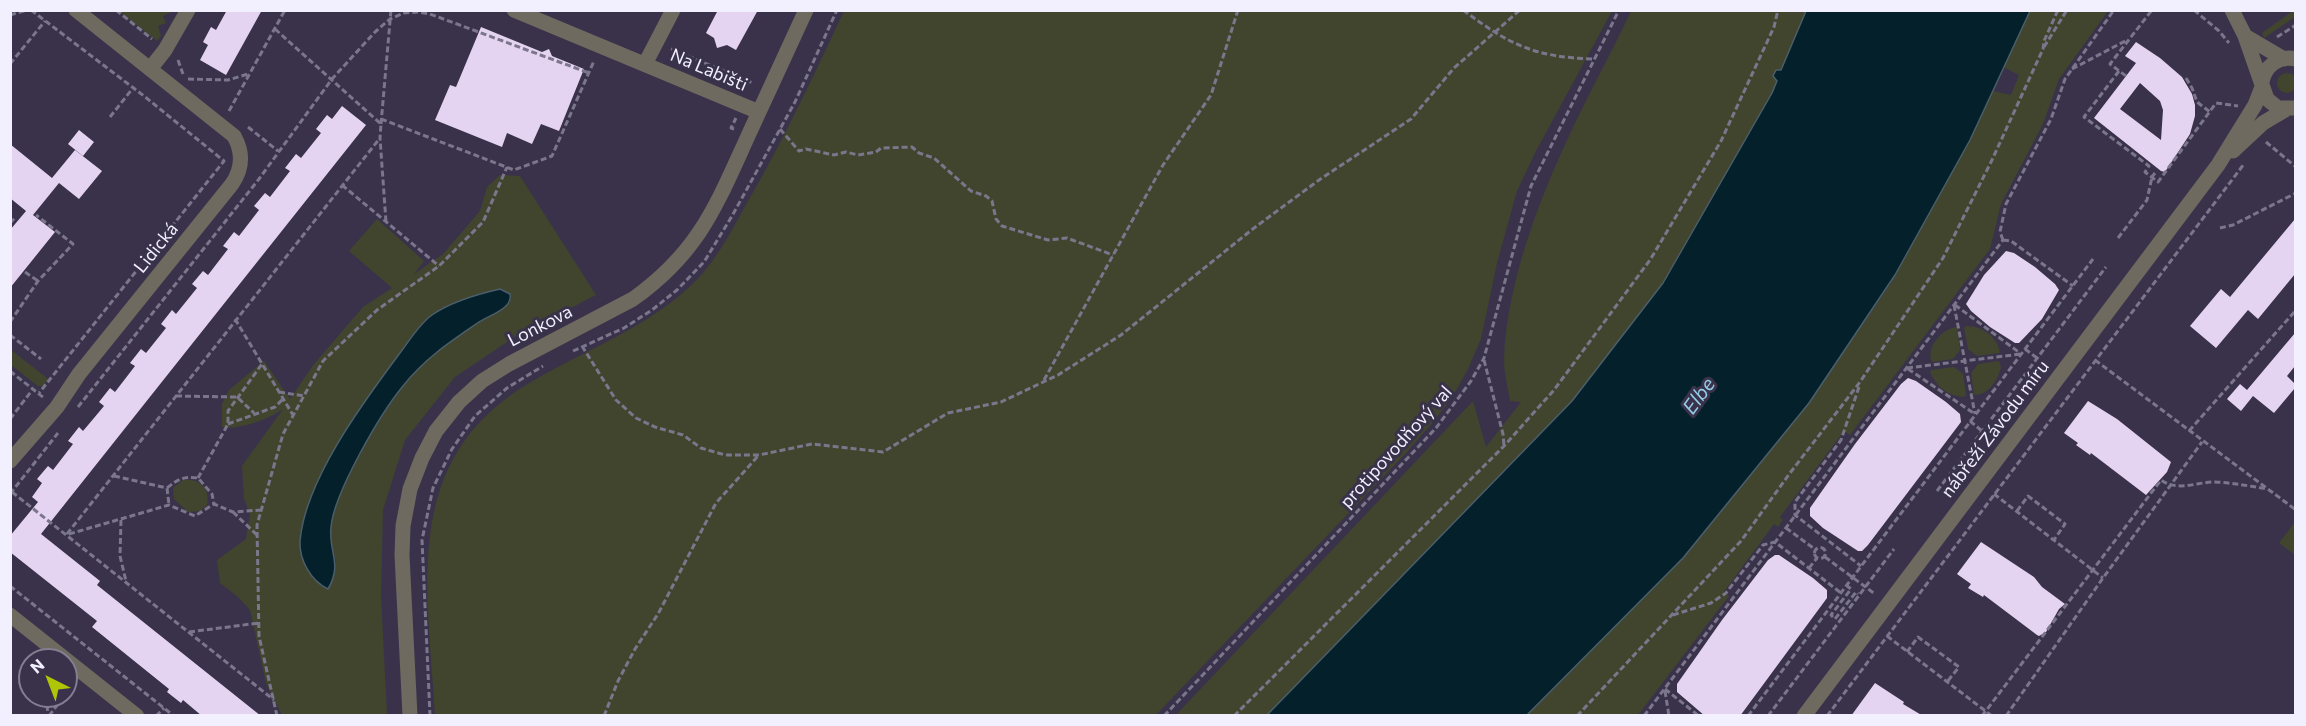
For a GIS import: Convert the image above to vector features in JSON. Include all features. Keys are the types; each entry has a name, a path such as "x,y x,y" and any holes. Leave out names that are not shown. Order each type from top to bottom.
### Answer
{"street":[{"name":"Lidická","path":"10,461 57,407 79,374 232,184 242,159 234,136 76,10"},
{"path":"150,69 165,50 188,10"},
{"name":"Na Labišti","path":"514,10 759,112"},
{"name":"Na Labišti","path":"645,64 673,10"},
{"name":"Lonkova","path":"410,716 402,555 403,526 410,489 436,431 459,402 482,381 509,364 633,299 670,269 702,230 719,199 806,10"},
{"path":"2232,10 2246,36 2269,102 2291,110"},
{"path":"2246,36 2290,57"},
{"name":"nábřeží Závodu míru","path":"1804,716 2218,165 2255,105 2269,67 2290,57"},
{"name":"nábřeží Závodu míru","path":"2218,165 2263,123 2291,110"},
{"path":"10,615 137,716"}],"path":[{"path":"10,15 29,10 133,88 224,161 39,393"},
{"path":"116,10 178,59"},
{"path":"229,111 285,10"},
{"path":"386,222 380,138 391,10"},
{"path":"572,351 624,328 652,310 677,290 704,262 795,102 837,10"},
{"path":"1044,381 1163,165 1211,95 1238,10"},
{"path":"1463,10 1495,34 1536,53 1563,58 1593,59"},
{"path":"582,346 616,400 636,418 655,427 683,435 701,448 725,455 759,454 812,444 883,452 948,413 1001,402 1058,375 1121,335 1254,228 1319,180 1411,119 1454,68 1520,10"},
{"name":"protipovodňový val","path":"1164,716 1436,428 1471,381 1484,358 1532,186 1618,10"},
{"path":"1234,716 1504,446 1554,390 1650,260 1721,141 1774,27 1778,10"},
{"path":"2043,49 2044,41 2058,10"},
{"path":"1577,716 1741,541 1860,382 1943,258 2000,144 2043,49 2067,10"},
{"path":"2003,240 2000,232 2006,204 2051,119 2061,89 2071,69 2114,10"},
{"path":"2126,76 2110,64 2152,10"},
{"path":"2194,10 2219,31 2232,47"},
{"path":"332,79 375,32 390,20 404,13 418,12 430,14 589,73 552,156 514,170 381,119"},
{"path":"10,64 45,21"},
{"path":"2265,46 2295,25"},
{"path":"275,29 381,124"},
{"path":"2071,69 2129,39"},
{"path":"655,44 753,83"},
{"path":"2119,71 2084,117 2149,166 2145,172 2158,182 2216,103 2244,106"},
{"path":"188,79 228,80 248,74"},
{"path":"2186,78 2197,102 2211,112"},
{"path":"110,117 133,88"},
{"path":"780,129 799,151 806,149 834,155 846,152 858,155 876,152 881,148 912,147 919,153 934,158 971,191 986,196 992,201 994,214 1002,226 1048,240 1058,237 1067,238 1113,255"},
{"path":"67,534 380,138"},
{"path":"2262,139 2295,167"},
{"path":"1827,716 2248,158"},
{"path":"277,716 259,636 257,525 283,434 323,361 377,310 439,266 483,222 507,167"},
{"path":"2118,238 2146,200 2155,173"},
{"path":"342,185 439,266"},
{"path":"2220,228 2233,225 2295,193"},
{"path":"10,321 38,281 73,244 36,215"},
{"path":"10,223 15,218"},
{"path":"2003,240 2011,241 2073,286"},
{"path":"1644,716 2003,240"},
{"path":"1748,716 2093,259"},
{"path":"1937,491 2106,267"},
{"path":"25,272 38,281"},
{"path":"1954,305 2021,354"},
{"path":"1954,305 1976,414"},
{"path":"2189,431 2295,310"},
{"path":"235,320 293,416"},
{"path":"10,335 41,359"},
{"path":"2025,349 2037,358"},
{"path":"1907,368 2021,354"},
{"path":"1484,358 1504,446"},
{"path":"2095,360 2295,510"},
{"path":"430,716 422,540 433,488 452,449 475,416 507,388 552,361"},
{"path":"198,478 228,424 228,411 262,364"},
{"path":"1907,368 1976,414"},
{"path":"10,371 33,389 10,419"},
{"path":"1795,515 1795,502 1841,440 1860,382"},
{"path":"279,392 304,396"},
{"path":"176,396 237,397 254,413"},
{"path":"228,424 274,407 283,399"},
{"path":"1970,422 1982,431"},
{"path":"63,427 11,493 67,534 275,701"},
{"path":"2007,716 2103,578 2202,442"},
{"path":"604,716 618,681 635,649 658,615 716,503 759,454"},
{"path":"114,476 167,488"},
{"path":"167,488 179,478 187,476 198,478 212,494 214,504"},
{"path":"1982,716 2161,480 2169,486 2183,487 2216,482 2267,489"},
{"path":"167,488 169,506"},
{"path":"1994,494 2103,578"},
{"path":"2017,512 2028,496 2065,524 2054,540"},
{"path":"67,534 169,506 195,516 214,504"},
{"path":"214,504 233,512 257,535"},
{"path":"233,512 261,510"},
{"path":"1795,515 1861,566"},
{"path":"122,520 120,556 126,581"},
{"path":"1786,528 1816,550 1817,558 1809,568"},
{"path":"1824,548 1829,541"},
{"path":"1672,615 1711,603 1725,593 1763,544 1775,542 1841,593"},
{"path":"1816,550 1820,547 1824,548"},
{"path":"1824,548 1825,556"},
{"path":"1768,716 1894,549"},
{"path":"1817,558 1822,559 1825,556"},
{"path":"1825,556 1865,587"},
{"path":"1846,585 1851,589 1831,615 1835,619 1856,592 1859,595"},
{"path":"10,586 174,716"},
{"path":"189,632 259,623"},
{"path":"1887,636 1992,716"},
{"path":"1907,652 1918,637 1959,667 1947,682"},
{"path":"1665,689 1669,716"},
{"path":"1665,689 1699,716"},
{"path":"156,716 164,708"}],"green space":[{"path":"2294,10 2295,17 2264,38 2262,33"},
{"path":"119,11 174,11 163,16 166,23 158,26 161,36 157,41"},
{"path":"844,11 1612,11 1536,151 1517,191 1497,263 1481,339 1453,396 1405,454 1156,715 435,715 427,574 431,529 441,487 459,449 489,413 531,382 650,317 696,281 728,236 774,154"},
{"path":"1631,11 1806,11 1781,71 1776,70 1777,81 1772,93 1663,283 1572,401 1267,715 1175,716 1473,401 1486,447 1521,402 1510,401 1504,360 1506,329 1520,264 1542,199 1568,137"},
{"path":"2030,11 2108,11 2059,79 2043,124 2001,204 1990,249 1850,435 1844,431 1780,517 1783,520 1778,527 1774,524 1724,592 1729,596 1638,715 1527,716 1683,558 1809,403 1891,283 1970,140 1993,91 2011,95 2019,75 2003,67"},
{"path":"2283,73 2291,73 2297,79 2297,87 2291,93 2283,93 2277,87 2277,79"},
{"path":"500,175 520,176 596,295 516,336 455,377 405,440 383,510 381,596 387,715 282,715 266,683 250,610 220,583 217,560 246,539 250,514 244,499 242,466 283,409 254,423 237,427 222,427 222,404 229,390 264,361 290,399 314,364 363,307 392,288 349,251 377,219 424,261 414,274 443,254 480,211 487,187","holes":["481,293 506,307 456,336 429,357 385,412 344,486 331,526 331,540 336,563 321,585 305,567 413,336 432,315"]},
{"path":"1966,326 1983,330 1993,337 2000,353 1977,356 1968,349 1964,328"},
{"path":"1957,327 1960,350 1953,359 1932,362 1931,351 1936,340 1946,331"},
{"path":"10,349 48,379 43,386 38,386 11,365"},
{"path":"1999,361 2001,367 1992,386 1974,395 1971,373 1978,364"},
{"path":"1954,367 1963,374 1966,395 1964,397 1952,395 1943,390 1930,372"},
{"path":"183,480 199,483 205,489 207,505 200,511 188,512 174,499 173,488"},
{"path":"2295,522 2295,555 2279,543"}],"water":[{"name":"Elbe","path":"1806,11 2030,11 1970,140 1895,275 1809,403 1683,558 1527,715 1267,715 1572,401 1663,283 1772,93 1777,81 1773,76 1776,70 1781,70"},
{"path":"500,289 510,294 507,305 458,336 420,367 393,399 371,434 349,475 334,512 331,536 335,565 328,589 316,581 307,569 300,541 304,518 312,494 337,444 413,334 427,319 457,302"}],"building":[{"path":"227,10 262,10 226,75 200,60 208,45 203,42 211,27 216,30"},
{"path":"718,10 758,10 736,50 727,45 717,48 714,38 706,33"},
{"path":"481,27 542,52 549,49 552,56 584,69 559,131 541,124 532,144 507,133 502,147 435,120 450,85 456,87"},
{"path":"2136,42 2182,77 2192,94 2195,116 2190,134 2165,172 2094,118 2136,63 2125,56","holes":["2140,83 2160,101 2163,110 2161,140 2120,109"]},
{"path":"342,106 366,125 41,534 100,581 97,585 261,716 202,716 183,700 181,703 167,692 169,689 92,627 97,621 10,552 10,536 38,502 32,497 42,483 37,479 48,466 53,470 73,444 68,441 79,427 83,431 104,406 99,402 110,388 115,392 135,366 130,363 141,349 146,353 166,328 161,324 172,310 176,314 197,288 192,284 203,271 208,275 228,249 223,246 234,232 239,236 259,210 254,206 265,193 270,197 290,171 285,168 296,154 301,158 321,133 316,129 327,115 332,119"},
{"path":"79,130 94,142 83,156 68,144"},
{"path":"10,144 52,178 75,150 102,171 79,199 59,183 33,215 55,232 10,288 10,230 26,211 10,198"},
{"path":"2295,219 2295,274 2258,319 2248,310 2216,348 2190,326 2221,289 2230,297"},
{"path":"2006,251 2014,253 2035,267 2059,290 2042,319 2019,343 2015,343 1990,327 1966,304 1984,275"},
{"path":"2295,333 2295,366 2287,376 2295,384 2295,388 2274,413 2253,396 2241,411 2227,399 2240,384 2247,390"},
{"path":"1908,378 1946,402 1960,414 1961,422 1868,545 1862,551 1858,551 1823,528 1810,516 1810,508 1855,444"},
{"path":"2088,401 2117,419 2171,462 2167,472 2146,495 2091,453 2090,455 2076,445 2078,443 2064,433"},
{"path":"1981,542 2034,577 2042,587 2065,604 2059,609 2046,632 2037,635 1984,595 1983,597 1968,588 1971,584 1957,574"},
{"path":"1779,555 1813,578 1827,590 1827,598 1740,716 1705,716 1677,692 1677,684 1722,620 1768,560"},
{"path":"1875,683 1904,702 1903,704 1923,716 1851,716"}]}
